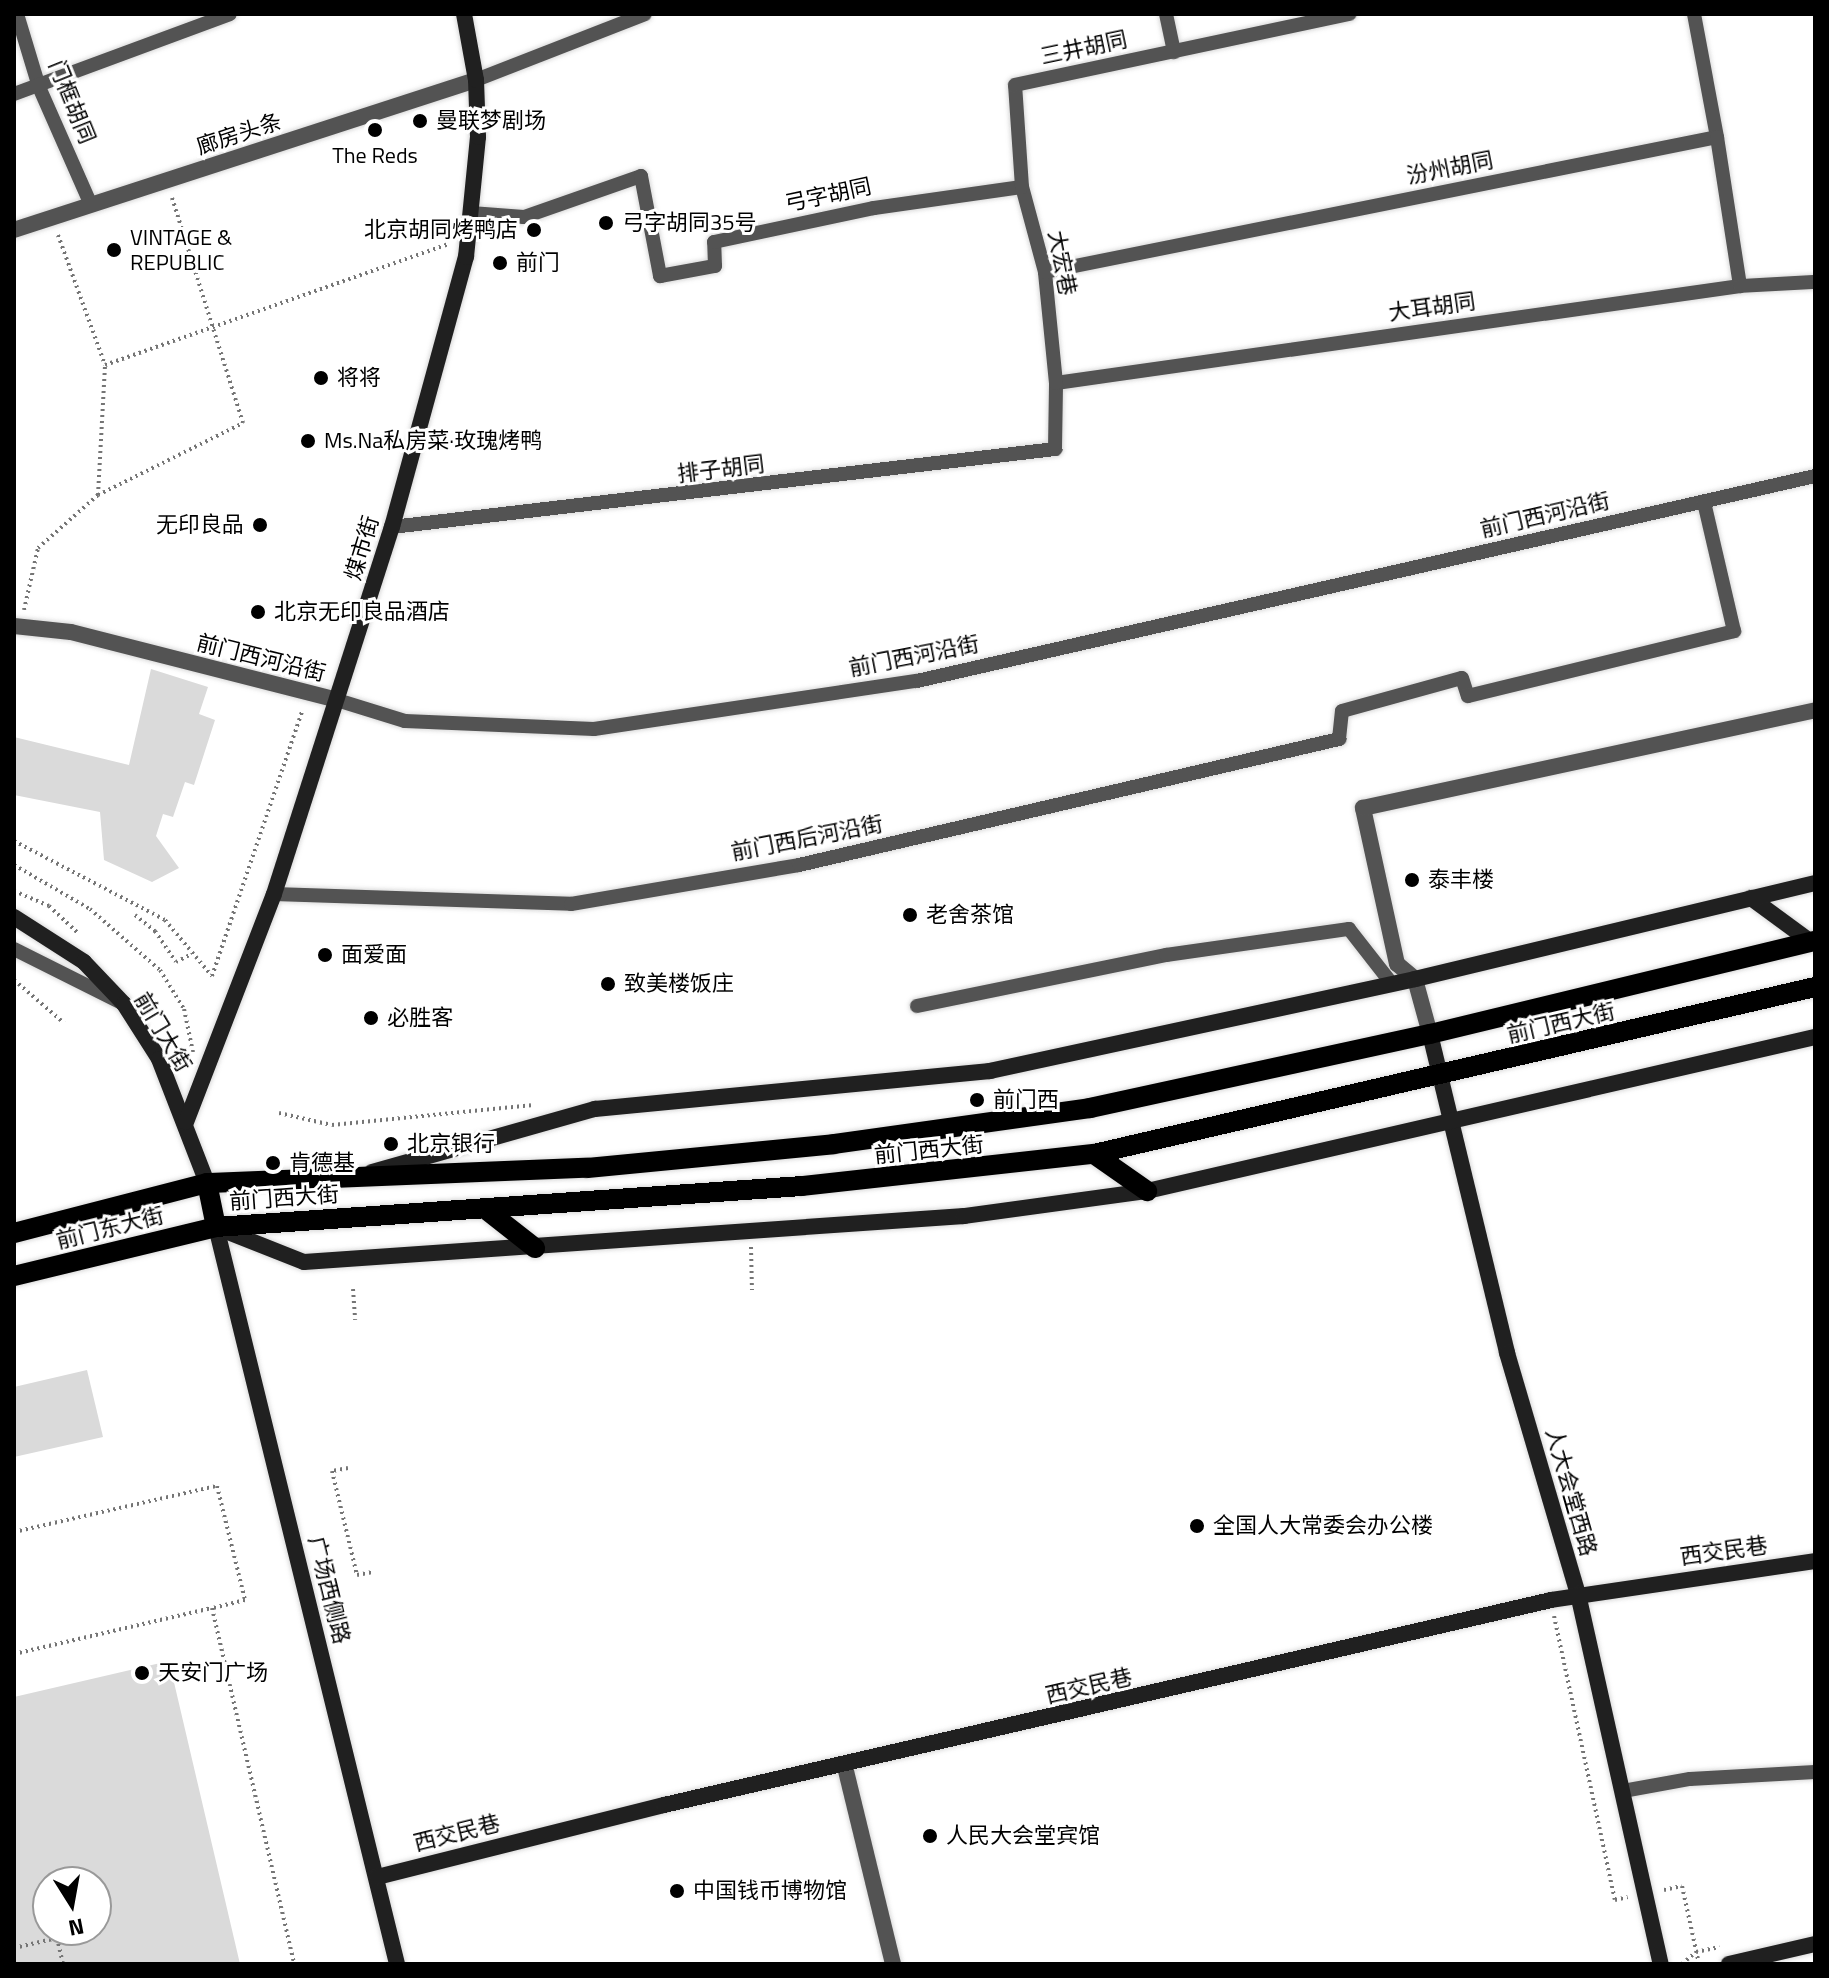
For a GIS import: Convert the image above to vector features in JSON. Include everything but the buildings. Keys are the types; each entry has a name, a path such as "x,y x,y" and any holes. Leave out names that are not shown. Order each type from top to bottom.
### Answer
{"main road":[{"name":"前门西大街","path":"207,1183 587,1168 863,1141 1090,1108 1430,1034 1813,941"},
{"name":"前门西大街","path":"216,1227 963,1172 1094,1154 1815,987"},
{"path":"1094,1154 1147,1191"},
{"path":"207,1183 216,1227"},
{"name":"前门东大街","path":"14,1233 207,1183"},
{"path":"484,1208 535,1248"},
{"name":"前门东大街","path":"14,1276 216,1227"}],"street":[{"name":"煤市街","path":"186,1122 274,894 337,700 392,527 468,237 476,80 464,14"},
{"name":"廊房头条","path":"14,230 476,80"},
{"name":"前门西河沿街","path":"14,626 71,632 337,700"},
{"path":"1430,1034 1415,979 1397,964 1363,808 1815,710"},
{"name":"前门西大街","path":"344,1179 595,1109 990,1071 1415,979 1815,883"},
{"path":"1751,898 1813,941"},
{"name":"前门大街","path":"14,917 84,962 124,1004 159,1059 186,1122 207,1183"},
{"name":"人大会堂西路","path":"1430,1034 1507,1353 1578,1594 1661,1964"},
{"name":"前门西大街","path":"216,1227 304,1262 964,1216 1147,1191 1453,1123 1815,1037"},
{"name":"广场西侧路","path":"216,1227 397,1964"},
{"name":"西交民巷","path":"377,1877 664,1805 845,1767 1578,1594 1815,1561"},
{"path":"845,1767 893,1964"},
{"path":"1729,1964 1815,1944"}],"lane":[{"name":"门框胡同","path":"17,14 39,87 91,205"},
{"path":"14,94 230,14"},
{"path":"476,80 645,14"},
{"path":"1166,14 1174,52"},
{"name":"三井胡同","path":"1015,85 1350,14"},
{"path":"1694,14 1740,286"},
{"name":"大宏巷","path":"1015,85 1022,187 1045,272 1056,383 1055,449"},
{"name":"汾州胡同","path":"1045,272 1717,137"},
{"name":"弓字胡同","path":"471,213 524,217 641,176 660,276 715,266 714,242 874,208 1022,187"},
{"name":"大耳胡同","path":"1056,383 1740,286 1815,282"},
{"name":"排子胡同","path":"392,527 1055,449"},
{"name":"前门西河沿街","path":"337,700 405,721 609,727 917,681 1815,476"},
{"name":"前门西后河沿街","path":"274,894 571,904 799,865 1339,739 1342,711 1462,678 1468,696 1734,631 1704,502"},
{"path":"917,1006 1166,955 1349,929 1392,984"},
{"path":"14,949 124,1004"},
{"path":"1623,1791 1690,1779 1815,1772"},
{"path":"1769,1955 1787,1964"}],"path":[{"path":"14,619 22,615 38,548 98,495 243,423 166,181"},
{"path":"52,218 105,365 98,495"},
{"path":"105,365 213,324 468,237"},
{"path":"14,841 165,920 191,955 212,976 300,711 329,723"},
{"path":"14,865 90,909 160,970 184,1009 194,1061"},
{"path":"14,891 49,906"},
{"path":"135,915 155,931 176,962 191,955"},
{"path":"14,980 64,1023"},
{"path":"279,1113 332,1125 536,1105"},
{"path":"751,1232 752,1290"},
{"path":"353,1289 355,1320"},
{"path":"348,1468 332,1471 357,1575 373,1572"},
{"path":"14,1532 217,1486 245,1600 14,1654"},
{"path":"212,1608 294,1964"},
{"path":"14,1948 57,1938 63,1964"}],"shaded area":[{"path":"151,669 208,687 199,714 215,720 194,785 185,782 173,817 163,814 156,836 179,868 152,882 104,860 100,812 14,795 14,737 129,765"},
{"path":"87,1370 103,1437 14,1457 14,1387"},
{"path":"169,1661 240,1964 14,1964 14,1697"}],"place":[{"name":"曼联梦剧场","path":"420,121"},
{"name":"The Reds","path":"375,130"},
{"name":"弓字胡同35号","path":"606,223"},
{"name":"北京胡同烤鸭店","path":"534,230"},
{"name":"VINTAGE & REPUBLIC","path":"114,250"},
{"name":"前门","path":"500,263"},
{"name":"将将","path":"321,378"},
{"name":"Ms.Na私房菜·玫瑰烤鸭","path":"308,441"},
{"name":"无印良品","path":"260,525"},
{"name":"北京无印良品酒店","path":"258,612"},
{"name":"泰丰楼","path":"1412,880"},
{"name":"老舍茶馆","path":"910,915"},
{"name":"面爱面","path":"325,955"},
{"name":"致美楼饭庄","path":"608,984"},
{"name":"必胜客","path":"371,1018"},
{"name":"前门西","path":"977,1100"},
{"name":"北京银行","path":"391,1144"},
{"name":"肯德基","path":"273,1163"},
{"name":"全国人大常委会办公楼","path":"1197,1526"},
{"name":"天安门广场","path":"142,1673"},
{"name":"人民大会堂宾馆","path":"930,1836"},
{"name":"中国钱币博物馆","path":"677,1891"}]}
